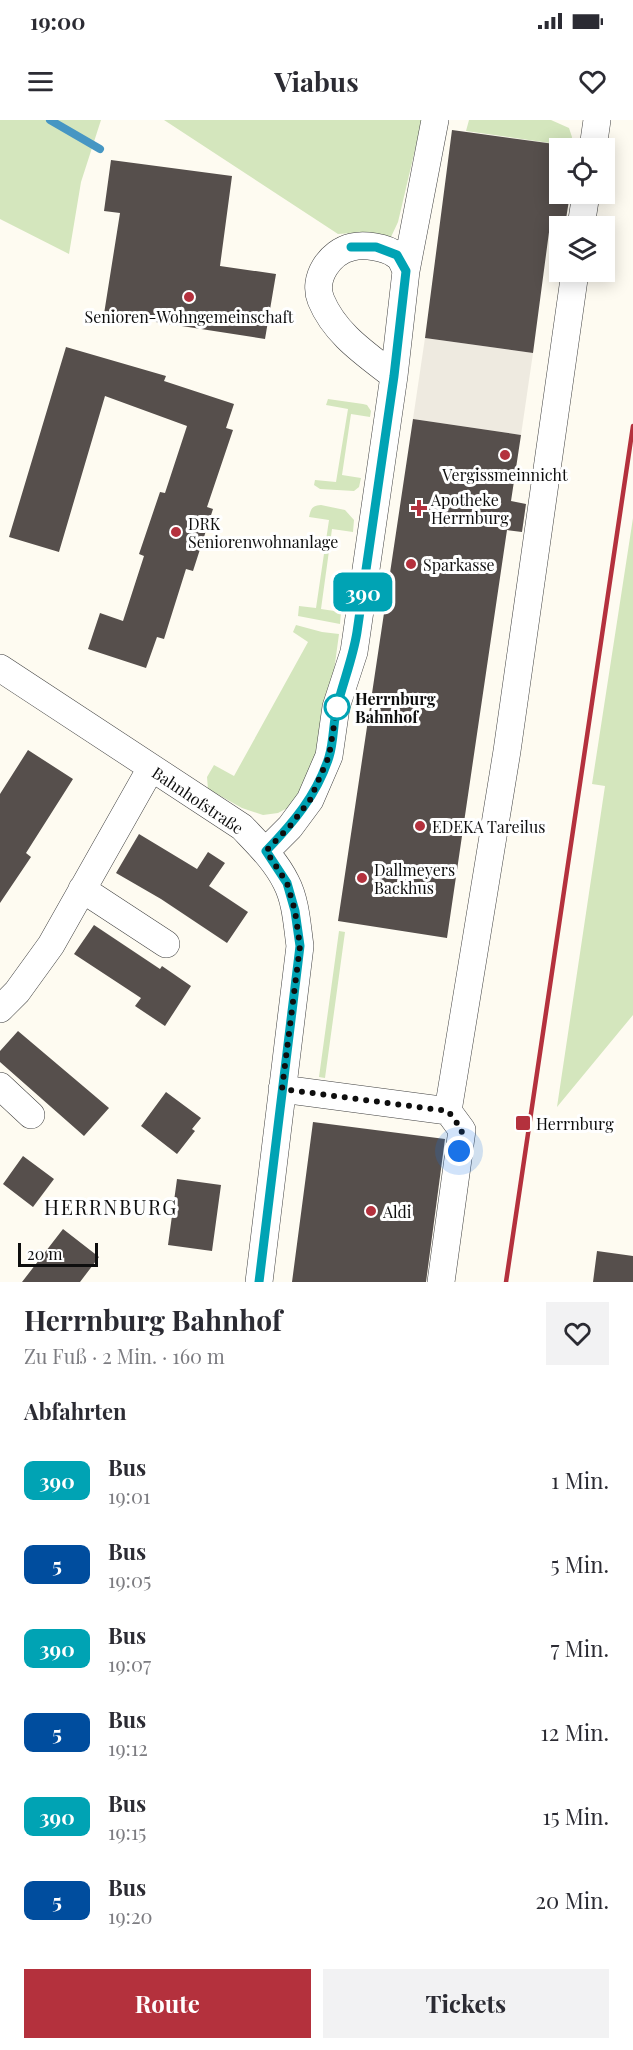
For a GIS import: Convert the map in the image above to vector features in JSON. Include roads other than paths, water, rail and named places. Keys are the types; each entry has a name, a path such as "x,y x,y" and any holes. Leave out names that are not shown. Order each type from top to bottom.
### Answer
{"street":[{"path":"266,851 290,826 310,800 329,756 336,707 354,652 394,376 406,271 435,120"},
{"path":"594,138 597,120"},
{"path":"394,376 345,338 320,299 319,275 330,259 351,247 376,247 397,255 406,271"},
{"path":"441,1282 462,1130 448,1111 507,751 574,282"},
{"name":"Bahnhofstraße","path":"0,668 242,827 266,851 287,883 295,911 300,946 259,1282"},
{"path":"0,1010 17,992 51,945 151,768"},
{"path":"82,889 166,944"},
{"path":"0,1086 31,1115"},
{"path":"282,1089 448,1111"}],"waterway":[{"path":"50,120 100,149"}],"railway":[{"path":"506,1282 633,426"}],"place":[{"name":"Senioren-Wohngemeinschaft","path":"189,297"},
{"name":"Vergissmeinnicht","path":"505,455"},
{"name":"Apotheke Herrnburg","path":"419,508"},
{"name":"DRK Seniorenwohnanlage","path":"176,532"},
{"name":"Sparkasse","path":"411,564"},
{"name":"Herrnburg Bahnhof","path":"337,707"},
{"name":"EDEKA Tareilus","path":"420,826"},
{"name":"Dallmeyers Backhus","path":"362,878"},
{"name":"Herrnburg","path":"523,1123"},
{"name":"Aldi","path":"371,1211"}],"district":[{"name":"HERRNBURG","path":"111,1206"}]}
